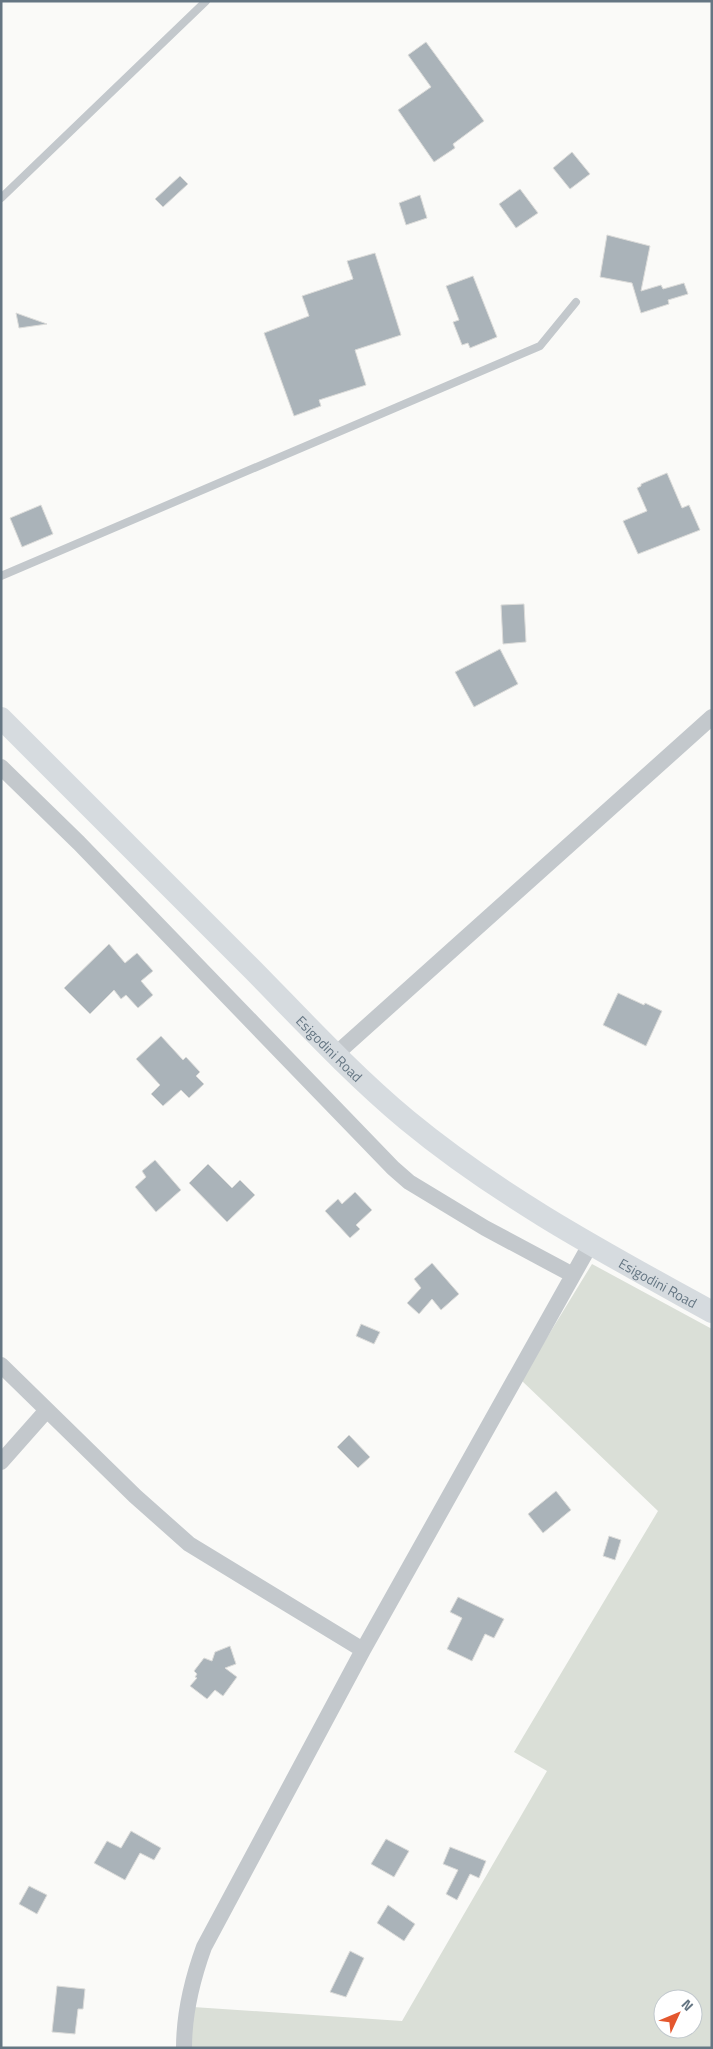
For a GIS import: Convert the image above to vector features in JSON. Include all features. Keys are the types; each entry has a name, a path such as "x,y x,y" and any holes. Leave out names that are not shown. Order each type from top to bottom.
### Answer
{"main road":[{"name":"Esigodini Road","path":"1,718 336,1054 407,1119 442,1147 510,1194 590,1245 712,1312"}],"street":[{"path":"336,1054 712,717"},
{"path":"1,766 79,843 408,1182 485,1228 573,1276"},
{"path":"184,2048 184,2027 191,1983 204,1947 363,1650 590,1245"},
{"path":"1,1365 135,1496 189,1544 363,1650"},
{"path":"1,1462 47,1410"}],"lane":[{"path":"1,198 206,1"},
{"path":"1,576 540,346 576,302"}],"shaded area":[{"path":"592,1264 712,1329 712,2048 190,2048 193,2007 402,2021 547,1771 514,1752 658,1511 521,1380"}],"building":[{"path":"426,42 484,121 453,144 455,148 434,162 398,110 431,87 408,55"},
{"path":"572,152 590,174 570,189 553,168"},
{"path":"180,176 188,184 163,207 155,199"},
{"path":"520,189 538,213 516,228 499,204"},
{"path":"420,195 427,218 406,225 399,203"},
{"path":"607,235 650,246 641,291 661,285 663,289 684,283 688,294 668,300 669,304 641,313 632,283 600,277"},
{"path":"375,253 401,335 355,350 366,385 319,400 321,406 294,416 264,333 309,316 302,296 353,279 347,261"},
{"path":"473,276 497,337 470,348 468,343 462,345 453,322 459,320 446,286"},
{"path":"16,313 47,324 19,328"},
{"path":"667,473 682,508 689,505 700,530 638,554 623,521 647,511 637,488 641,484"},
{"path":"41,505 53,534 22,547 10,518"},
{"path":"524,604 526,642 503,644 501,605"},
{"path":"500,649 518,684 474,707 455,672"},
{"path":"109,944 125,963 137,953 153,971 141,981 153,995 138,1008 126,995 121,999 114,990 90,1014 64,988"},
{"path":"618,993 662,1011 646,1046 603,1025"},
{"path":"161,1036 183,1060 186,1057 200,1072 196,1076 204,1084 189,1098 181,1090 163,1106 151,1094 160,1085 136,1059"},
{"path":"155,1160 181,1190 156,1212 135,1187 146,1177 142,1171"},
{"path":"208,1164 232,1188 240,1180 255,1195 227,1222 189,1183"},
{"path":"355,1192 372,1210 356,1225 360,1229 350,1238 325,1211 338,1199 342,1204"},
{"path":"432,1263 459,1294 441,1310 432,1299 419,1314 407,1303 421,1288 414,1279"},
{"path":"361,1324 380,1332 374,1344 356,1336"},
{"path":"349,1435 370,1457 358,1468 337,1447"},
{"path":"556,1491 571,1510 543,1533 528,1514"},
{"path":"609,1536 621,1540 615,1560 603,1556"},
{"path":"458,1597 504,1619 494,1638 485,1634 472,1661 447,1649 462,1618 450,1612"},
{"path":"230,1646 236,1664 225,1668 237,1677 223,1696 215,1690 207,1699 190,1686 197,1678 195,1677 197,1674 194,1671 204,1658 212,1661 215,1652"},
{"path":"131,1831 161,1848 154,1860 140,1853 125,1880 94,1863 107,1841 121,1848"},
{"path":"386,1839 409,1851 394,1877 371,1864"},
{"path":"450,1847 486,1861 479,1878 470,1874 457,1900 446,1894 458,1870 443,1864"},
{"path":"29,1886 47,1895 37,1914 19,1904"},
{"path":"388,1905 415,1924 404,1941 377,1923"},
{"path":"350,1951 364,1958 346,1997 330,1992"},
{"path":"57,1986 85,1989 83,2009 78,2009 75,2034 52,2032"}]}
